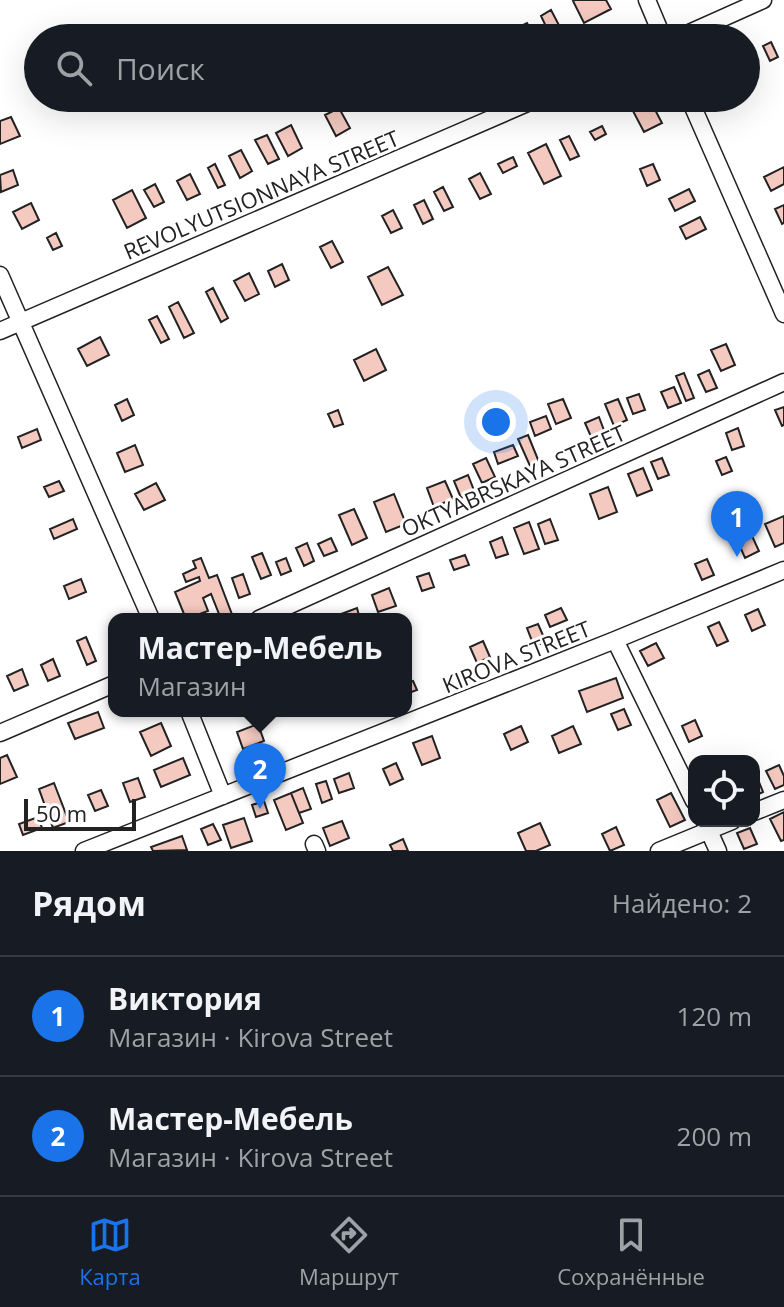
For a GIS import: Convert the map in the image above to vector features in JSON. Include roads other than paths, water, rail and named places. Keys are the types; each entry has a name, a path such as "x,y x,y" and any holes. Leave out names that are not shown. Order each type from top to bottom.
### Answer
{"street":[{"path":"647,0 657,24"},
{"path":"709,24 763,0"},
{"name":"REVOLYUTSIONNAYA STREET","path":"0,331 507,112"},
{"path":"695,112 784,314"},
{"path":"0,275 148,613"},
{"name":"OKTYABRSKAYA STREET","path":"272,613 784,382"},
{"name":"KIROVA STREET","path":"84,851 784,570"},
{"path":"615,640 688,789"},
{"path":"0,733 108,687"},
{"path":"191,717 223,796"},
{"path":"760,810 784,800"},
{"path":"659,851 704,827"},
{"path":"706,827 718,851"}],"place":[{"name":"Виктория","path":"737,557"},
{"name":"Мастер-Мебель","path":"260,809"}]}
